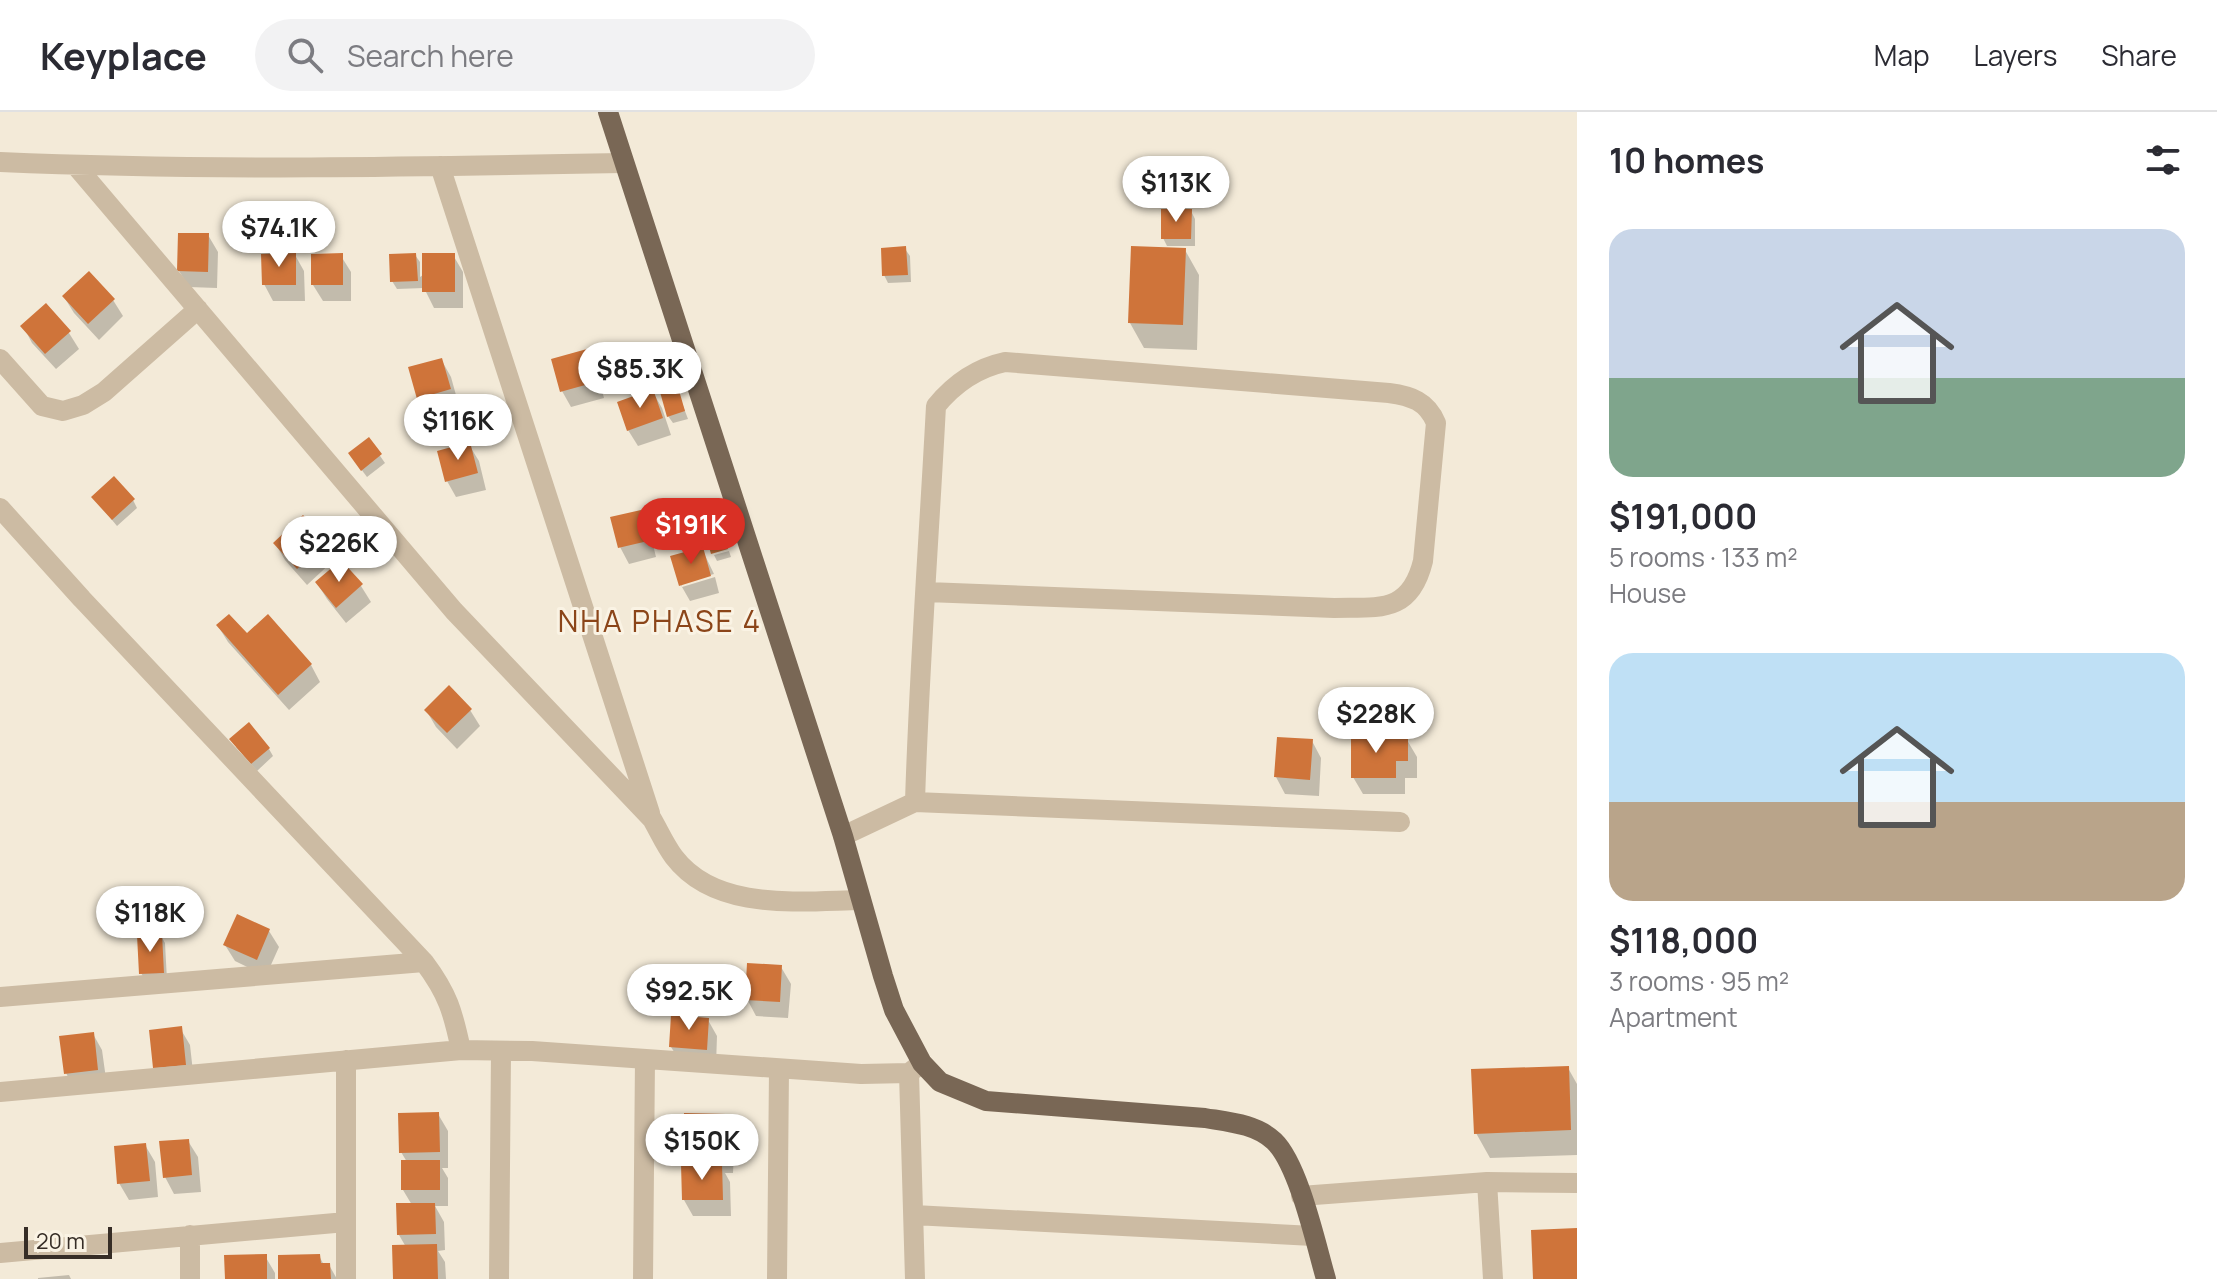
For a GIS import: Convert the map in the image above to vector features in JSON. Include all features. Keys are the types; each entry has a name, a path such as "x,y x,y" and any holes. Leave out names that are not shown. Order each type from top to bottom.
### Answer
{"main road":[{"path":"608,112 915,1068 986,1101 1205,1118 1257,1130 1275,1142 1290,1165 1326,1279"}],"street":[{"path":"0,162 76,166 623,163"},
{"path":"76,166 454,611 652,819"},
{"path":"440,166 652,819 674,857 693,876 716,889 773,900 861,900"},
{"path":"0,359 42,406 63,411 83,405 104,392 198,309"},
{"path":"915,802 919,667 927,592 936,406 950,389 990,365 1020,363 1389,393 1409,396 1423,403 1432,412 1436,423 1421,570 1408,595 1391,604 1334,608 927,592"},
{"path":"0,508 424,962 451,1004 461,1050"},
{"path":"843,836 915,802 1400,822"},
{"path":"0,997 424,962"},
{"path":"0,1092 461,1050 532,1051 779,1070 915,1068 915,1279"},
{"path":"499,1279 501,1052"},
{"path":"643,1279 645,1059"},
{"path":"346,1060 346,1279"},
{"path":"777,1279 779,1070"},
{"path":"1301,1196 1487,1182 1577,1183"},
{"path":"1487,1182 1493,1279"},
{"path":"914,1215 1313,1236"},
{"path":"0,1253 346,1222"},
{"path":"190,1235 190,1279"}],"building":[{"path":"1161,209 1192,209 1191,239 1161,239"},
{"path":"178,233 209,233 208,272 177,271"},
{"path":"906,246 908,275 882,276 881,248"},
{"path":"1131,246 1186,248 1183,325 1128,323"},
{"path":"296,253 296,285 262,285 261,254"},
{"path":"343,253 343,285 311,285 311,254"},
{"path":"416,253 418,281 390,282 389,254"},
{"path":"422,253 455,253 455,292 422,292"},
{"path":"89,271 115,299 88,324 62,296"},
{"path":"46,303 71,331 45,354 20,326"},
{"path":"587,349 596,382 560,392 551,359"},
{"path":"442,358 451,389 417,399 408,367"},
{"path":"678,387 685,411 667,417 660,392"},
{"path":"653,389 663,418 627,431 617,402"},
{"path":"369,437 382,454 361,471 348,453"},
{"path":"470,442 478,473 445,482 437,451"},
{"path":"114,476 135,499 112,520 91,497"},
{"path":"641,510 648,541 618,548 610,517"},
{"path":"303,515 327,541 297,569 273,543"},
{"path":"722,528 728,549 711,554 705,533"},
{"path":"703,547 711,576 679,586 670,556"},
{"path":"341,560 363,584 336,608 315,582"},
{"path":"229,614 247,633 268,614 312,664 278,695 216,625"},
{"path":"449,685 472,709 447,733 424,710"},
{"path":"249,722 270,748 251,764 229,739"},
{"path":"1381,731 1381,738 1408,738 1408,761 1396,761 1396,778 1351,778 1351,732"},
{"path":"1277,737 1313,739 1310,780 1274,777"},
{"path":"237,914 270,929 257,960 223,945"},
{"path":"162,934 164,973 139,974 137,935"},
{"path":"747,963 782,965 780,1002 745,1000"},
{"path":"671,1015 709,1018 707,1050 669,1047"},
{"path":"182,1026 186,1065 153,1068 149,1030"},
{"path":"94,1032 98,1070 64,1074 59,1036"},
{"path":"1569,1066 1571,1130 1474,1134 1471,1069"},
{"path":"439,1112 440,1152 399,1153 398,1113"},
{"path":"684,1113 726,1114 725,1157 683,1155"},
{"path":"189,1139 192,1175 163,1178 159,1141"},
{"path":"146,1143 150,1181 117,1184 114,1146"},
{"path":"401,1160 440,1160 440,1190 401,1190"},
{"path":"722,1163 723,1200 682,1200 681,1164"},
{"path":"396,1203 435,1203 436,1234 397,1235"},
{"path":"1577,1228 1577,1279 1533,1279 1531,1230"},
{"path":"437,1244 438,1279 393,1279 392,1245"},
{"path":"267,1254 267,1279 225,1279 224,1255"},
{"path":"320,1254 321,1263 330,1263 331,1279 278,1279 278,1255"}],"district":[{"name":"NHA PHASE 4","path":"660,622"}]}
